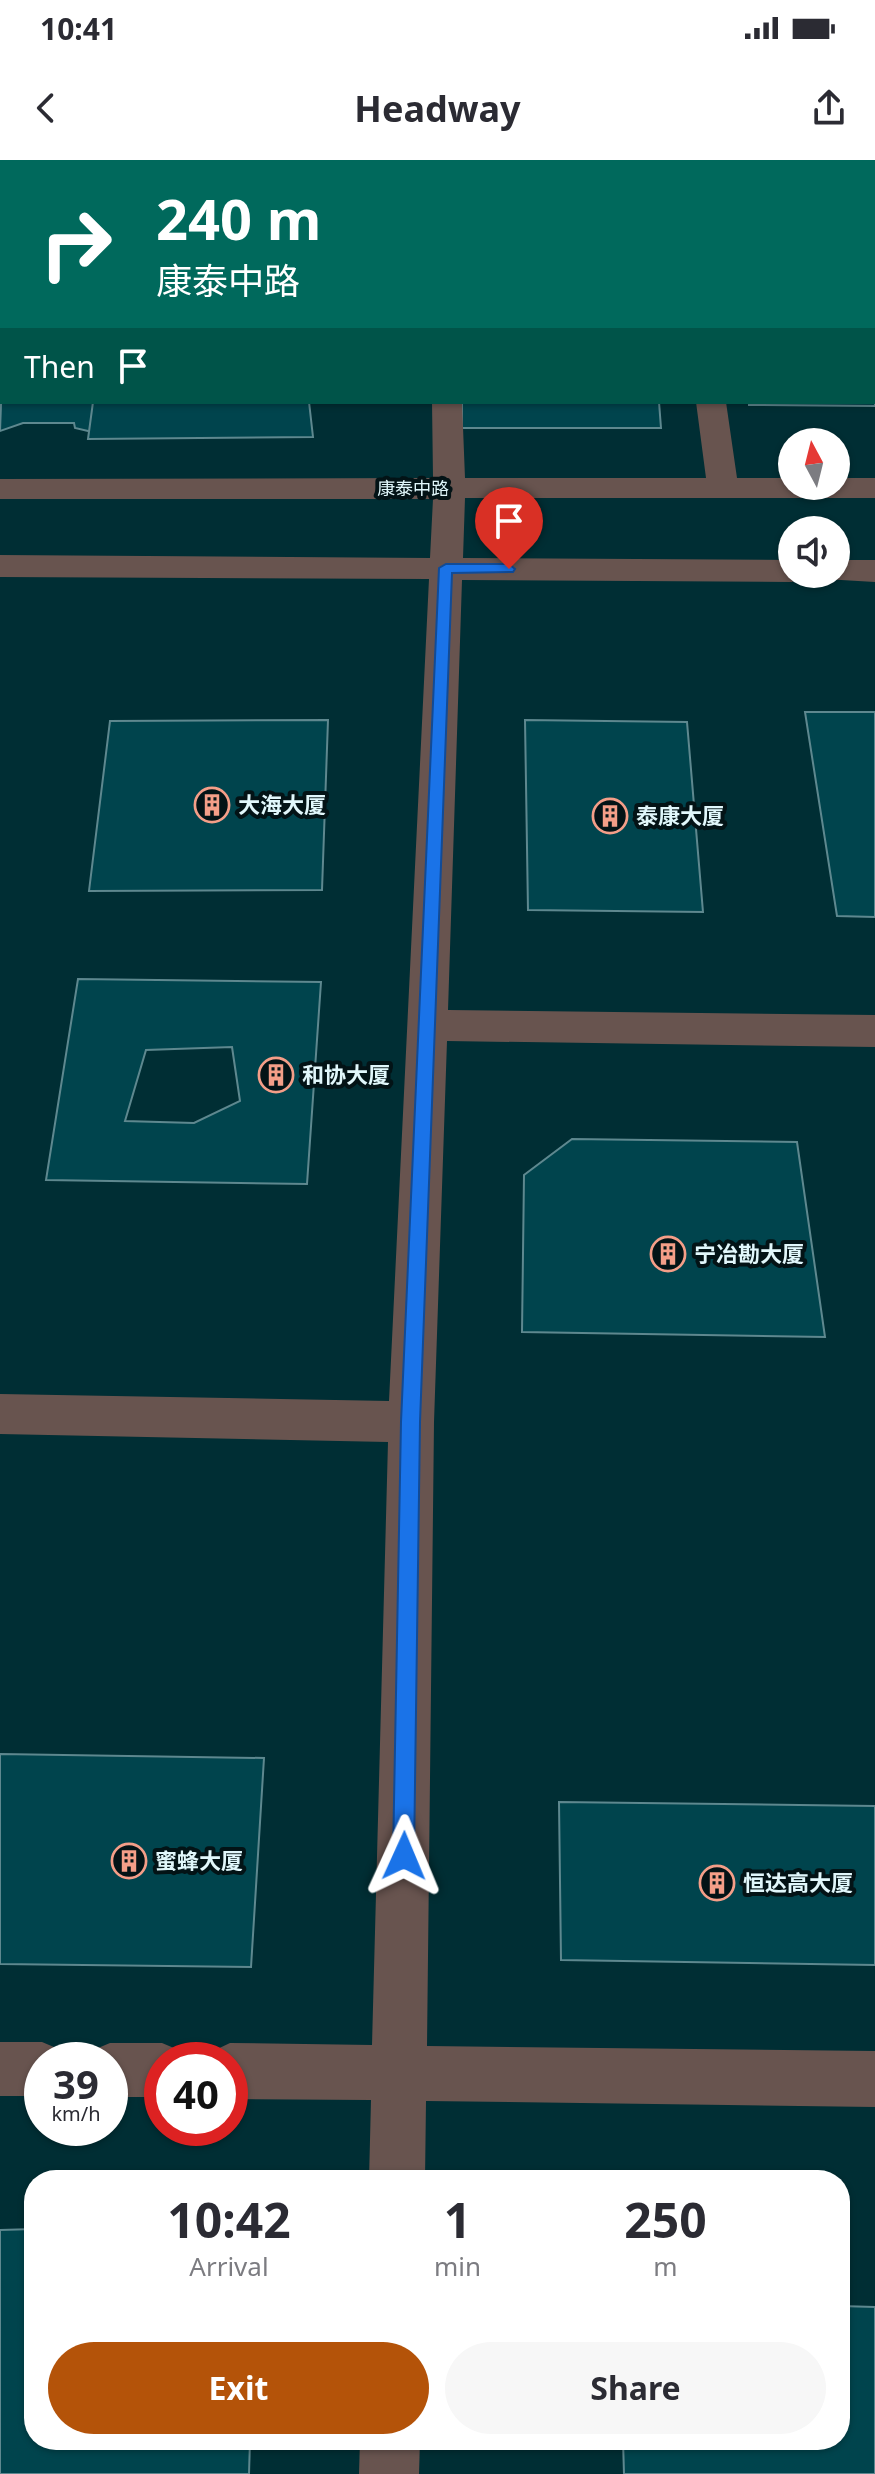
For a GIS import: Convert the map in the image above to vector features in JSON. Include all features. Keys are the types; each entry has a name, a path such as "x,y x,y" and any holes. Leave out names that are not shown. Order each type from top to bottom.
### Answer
{"street":[{"path":"397,2170 411,1422 449,489 447,404"},
{"path":"711,404 723,488"},
{"name":"康泰中路","path":"0,489 875,488"},
{"path":"0,566 778,571"},
{"path":"850,571 875,571"},
{"path":"427,1025 875,1031"},
{"path":"0,1414 411,1422"},
{"path":"0,2069 24,2069"},
{"path":"248,2071 875,2079"},
{"path":"389,2474 390,2450"}],"building":[{"path":"1,404 193,404 194,421 184,429 88,431 75,428 74,423 23,423 0,431"},
{"path":"93,404 309,404 313,437 88,439"},
{"path":"462,404 659,404 661,428 462,428"},
{"path":"875,404 875,406 749,405"},
{"path":"805,712 875,712 875,917 837,916"},
{"name":"大海大厦","path":"328,720 322,890 89,891 110,721"},
{"name":"泰康大厦","path":"525,720 687,722 703,912 528,910"},
{"name":"和协大厦","path":"78,979 321,982 307,1184 46,1180","holes":["232,1047 240,1101 194,1123 125,1121 146,1050"]},
{"name":"宁冶勘大厦","path":"572,1139 797,1142 825,1337 522,1332 524,1175"},
{"name":"蜜蜂大厦","path":"0,1754 264,1758 251,1967 0,1964"},
{"name":"恒达高大厦","path":"559,1802 875,1806 875,1965 561,1960"},
{"path":"24,2229 24,2450 250,2450 249,2474 0,2474 0,2230"},
{"path":"850,2306 875,2307 875,2474 624,2474 623,2450 850,2450"}],"place":[{"name":"大海大厦","path":"212,805"},
{"name":"泰康大厦","path":"610,816"},
{"name":"和协大厦","path":"276,1075"},
{"name":"宁冶勘大厦","path":"668,1254"},
{"name":"蜜蜂大厦","path":"129,1861"},
{"name":"恒达高大厦","path":"717,1883"}],"route":[{"path":"404,1856 411,1422 446,568 509,569"}]}
